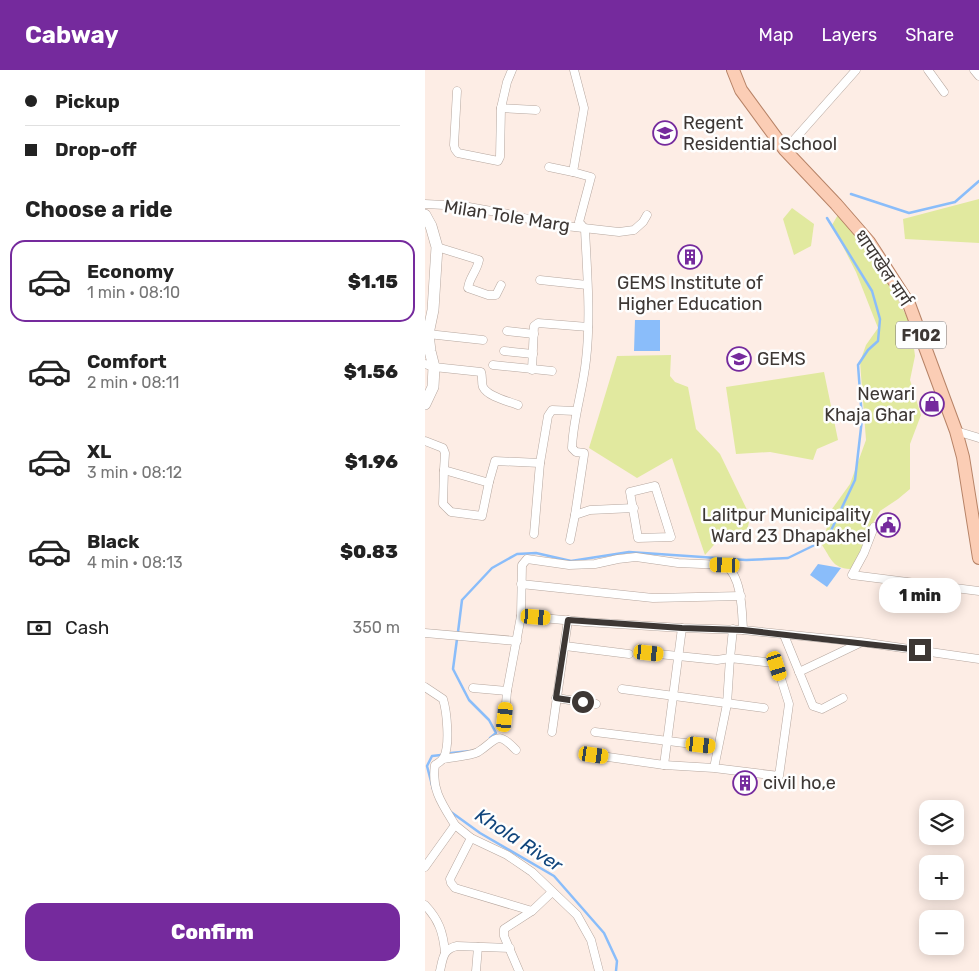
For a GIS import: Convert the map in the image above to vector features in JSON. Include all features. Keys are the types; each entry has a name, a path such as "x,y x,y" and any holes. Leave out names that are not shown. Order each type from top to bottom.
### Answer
{"main road":[{"name":"धापाखेल मार्ग","path":"733,70 741,90 785,150 869,242 909,304 956,431 974,493 979,558"},
{"path":"425,215 431,226 437,247 429,309 429,365 433,387 425,404"}],"street":[{"path":"457,91 455,149 458,152 498,160 500,157 501,108 512,70"},
{"path":"573,172 584,108 574,70"},
{"path":"785,150 856,70"},
{"path":"928,70 944,92"},
{"path":"974,70 979,76"},
{"path":"501,108 536,110"},
{"path":"549,167 591,177 579,222 585,229 619,232 634,230 643,222 647,215"},
{"name":"Milan Tole Marg","path":"425,204 463,206 548,224 585,229 588,327 586,361 575,411 572,439 573,449 584,453 584,455 575,515"},
{"path":"437,247 479,260 478,268 468,284 468,288 488,295 496,295 501,285"},
{"path":"540,280 587,285"},
{"path":"532,370 534,326 538,323 588,327"},
{"path":"507,331 534,334"},
{"path":"429,334 483,340"},
{"path":"504,351 533,354"},
{"path":"493,364 553,371"},
{"path":"429,365 481,372 481,385 486,392 518,406"},
{"path":"535,534 540,463 549,412 552,410 575,411"},
{"path":"956,431 979,438"},
{"path":"425,441 443,448 445,453 443,504 451,512 482,516 495,461 540,463"},
{"path":"444,470 489,482"},
{"path":"655,486 671,537 638,538 634,508 630,492 655,486"},
{"path":"569,540 575,515 590,510 634,508"},
{"path":"874,527 864,554 852,575 979,591"},
{"path":"505,717 507,691 521,616 522,565 527,559 569,565 595,564 637,557 678,563 725,565 731,569 741,596 743,630"},
{"path":"521,584 653,598 741,596"},
{"path":"521,616 682,628 733,629 861,642 979,659"},
{"path":"552,732 568,620"},
{"path":"664,765 682,628"},
{"path":"714,768 727,704 733,629"},
{"path":"425,633 517,641"},
{"path":"784,635 813,706 822,709 843,698"},
{"path":"799,672 861,642"},
{"path":"565,646 629,654"},
{"path":"594,755 664,765 714,768 779,776 789,704 777,666 771,662 730,658 717,660 649,653"},
{"path":"425,687 443,699 447,712 446,752 443,759"},
{"path":"473,688 507,691"},
{"path":"622,689 764,708"},
{"path":"556,698 596,704"},
{"path":"595,732 717,746"},
{"path":"516,750 505,739 500,738 490,742 477,753 443,759 435,765 433,779 442,803 455,825 471,838 507,855 532,872 577,915 591,940 598,971"},
{"path":"425,867 455,825"},
{"path":"471,838 450,878 455,888 532,911"},
{"path":"519,971 504,936 504,929 532,911 552,892"},
{"path":"425,905 439,924 443,934 445,952 440,971"},
{"path":"445,952 449,948 457,946 510,948"},
{"path":"476,971 479,947"}],"green space":[{"path":"979,199 979,243 905,239 903,219"},
{"path":"792,208 814,224 811,246 794,255 783,219"},
{"path":"839,213 894,292 911,325 915,356 910,380 921,415 910,444 910,489 880,511 870,528 860,561 850,569 839,567 830,558 822,545 832,509 850,484 866,440 860,362 866,345 878,328 856,272 832,225"},
{"path":"671,355 670,376 675,382 688,387 696,429 720,454 750,516 746,538 720,538 705,555 672,458 637,478 589,448 617,356"},
{"path":"824,372 838,440 817,449 813,460 770,452 736,454 726,387"}],"water":[{"path":"635,320 660,320 660,351 634,351"},
{"path":"818,564 841,568 827,587 810,575"}],"waterway":[{"name":"Khola River","path":"851,194 909,213 955,202 979,181"},
{"name":"Khola River","path":"458,632 462,600 492,568 517,554 536,553 571,561 629,552 746,560 788,558 827,539 855,480 862,419 858,365 868,350 878,341 880,319 872,291 827,218"},
{"name":"Khola River","path":"457,639 453,669 469,700 489,720 496,733 490,738"},
{"name":"Khola River","path":"451,753 471,751"},
{"name":"Khola River","path":"433,789 427,766 432,756 441,755"},
{"name":"Khola River","path":"451,812 480,833 554,876 604,933 617,961 616,971"}],"place":[{"name":"Regent Residential School","path":"665,133"},
{"name":"GEMS Institute of Higher Education","path":"690,257"},
{"name":"GEMS","path":"739,359"},
{"name":"Newari Khaja Ghar","path":"932,404"},
{"name":"Lalitpur Municipality Ward 23 Dhapakhel","path":"888,525"},
{"name":"civil ho,e","path":"745,783"}],"route":[{"path":"583,702 556,698 568,620 743,630 920,650"}]}
